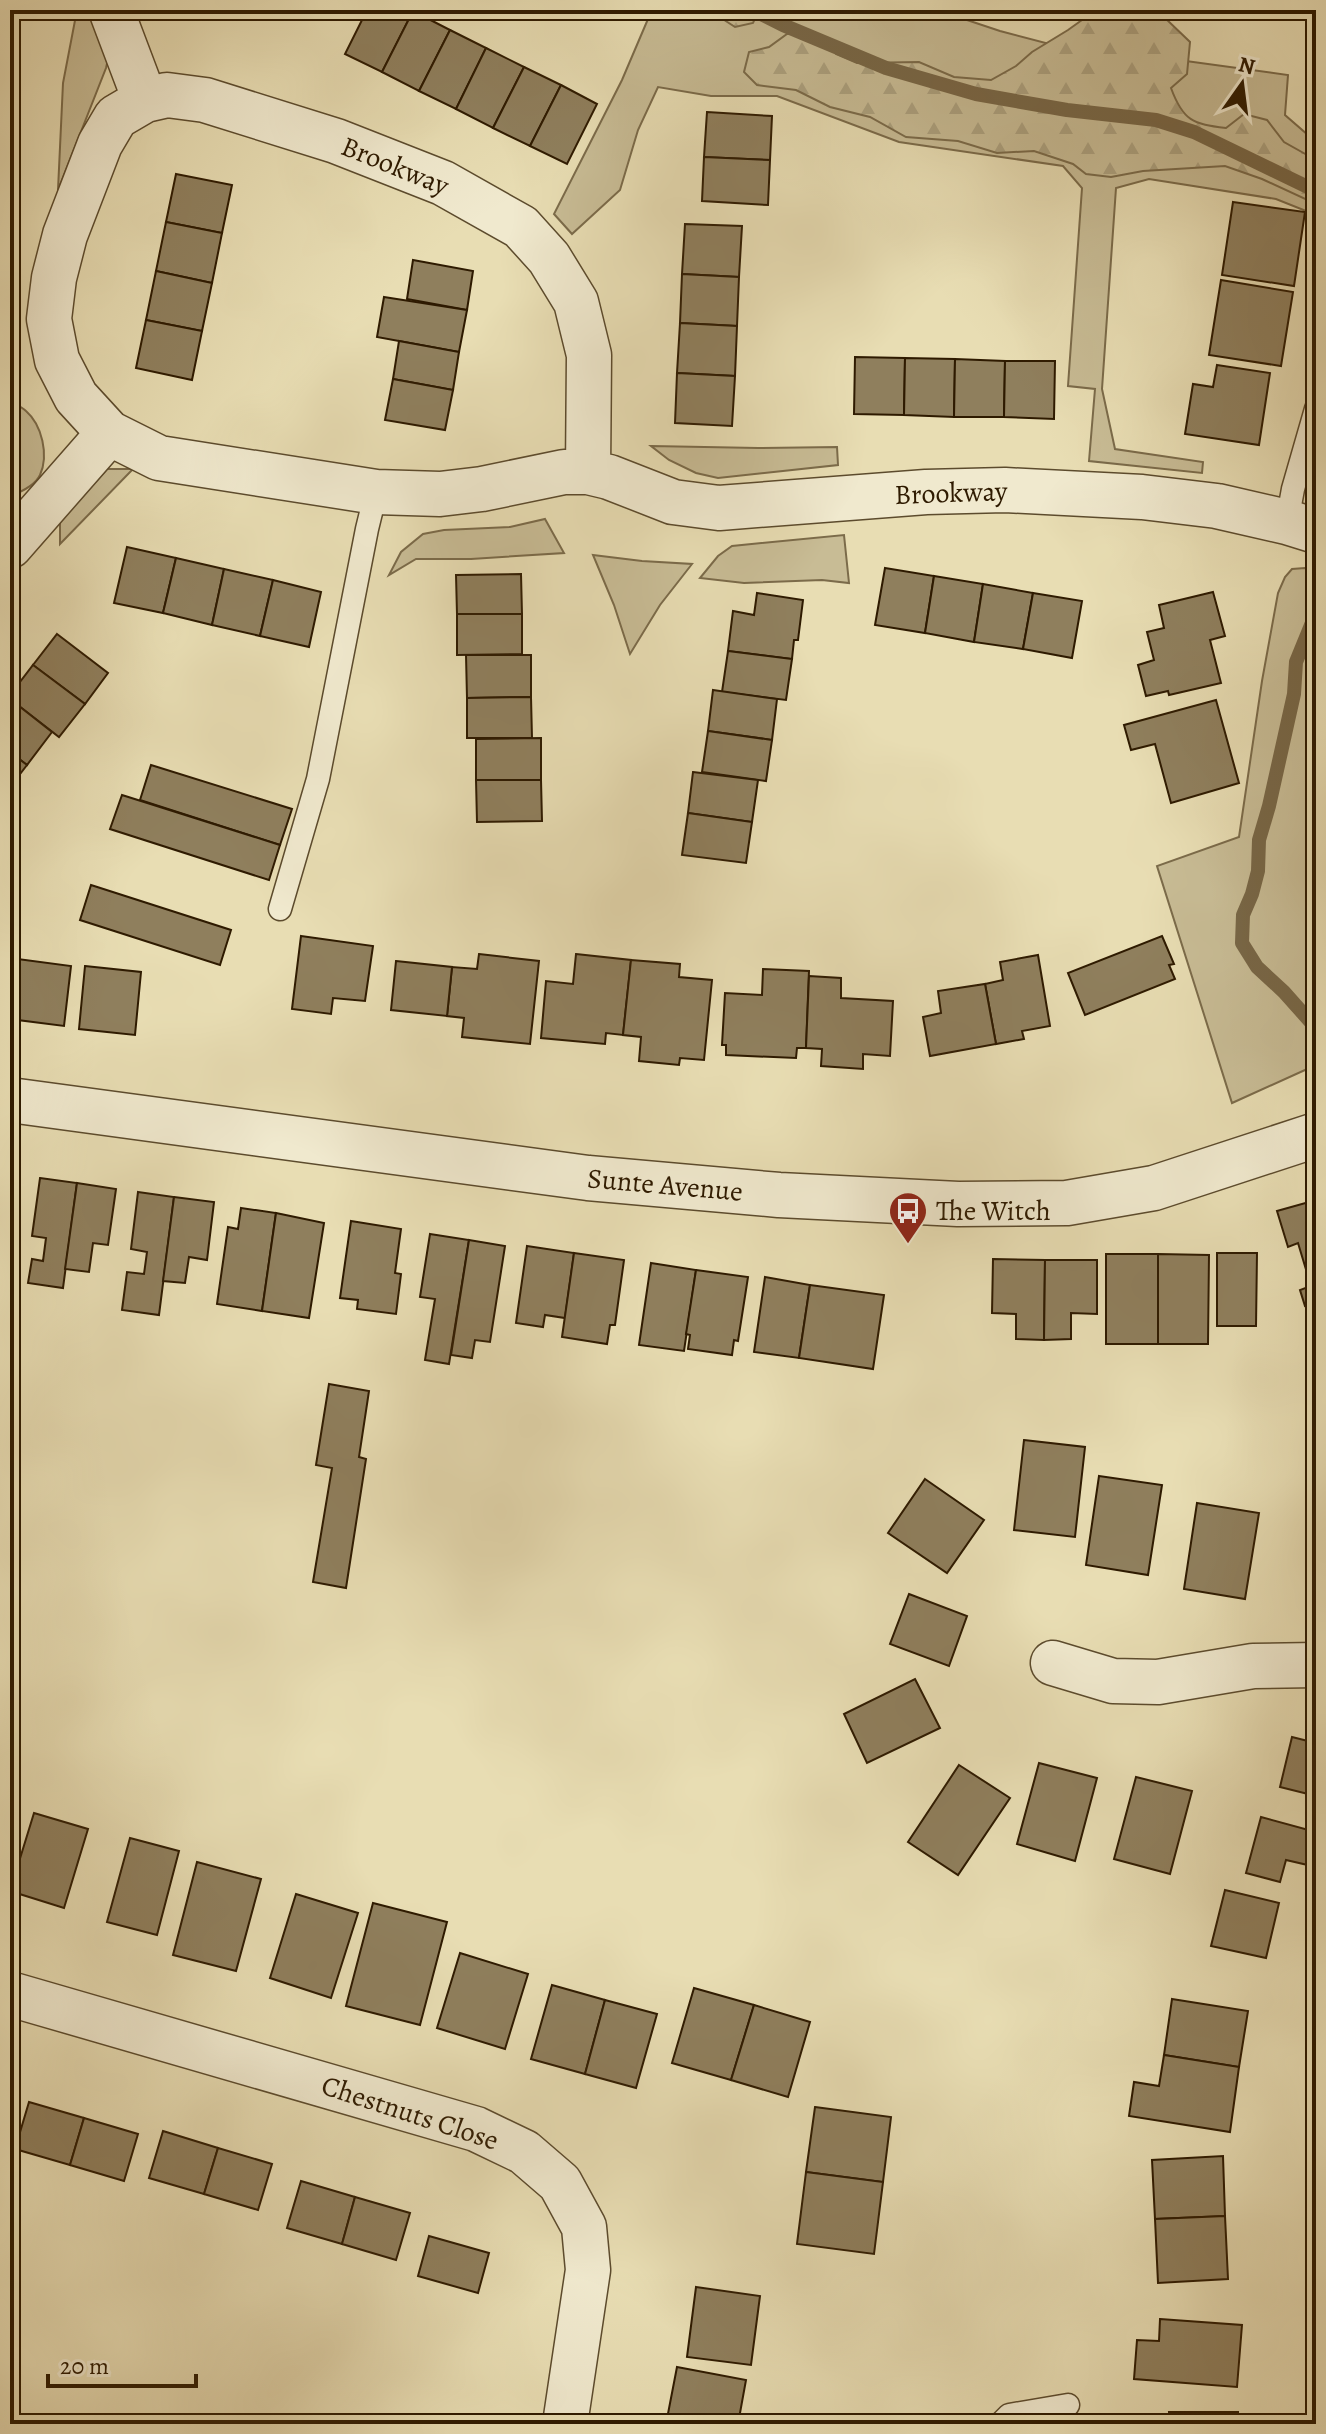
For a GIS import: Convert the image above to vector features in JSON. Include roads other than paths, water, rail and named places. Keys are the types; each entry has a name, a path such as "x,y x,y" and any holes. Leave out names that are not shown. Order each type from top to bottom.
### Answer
{"street":[{"path":"111,10 145,100"},
{"name":"Brookway","path":"588,472 589,355 576,302 549,258 521,227 443,183 336,141 205,100 167,95 145,100 116,117 100,144 65,235 54,278 49,319 57,360 76,397 109,433 159,458 376,492 440,494 482,489 564,472 588,472 673,502 719,508 926,492 1005,490 1142,497 1217,506 1302,527"},
{"path":"10,546 109,433"},
{"name":"Sunte Avenue","path":"10,1100 588,1178 779,1195 958,1204 1067,1203 1154,1188 1316,1135"},
{"path":"1053,1663 1113,1681 1158,1682 1253,1666 1316,1665"},
{"name":"Chestnuts Close","path":"10,1994 476,2129 524,2152 560,2183 584,2227 588,2270 565,2424"}],"lane":[{"path":"1302,527 1293,489 1316,409"},
{"path":"280,909 318,779 376,492"},
{"path":"1000,2424 1009,2415 1068,2405"}],"waterway":[{"path":"753,10 886,68 976,94 1067,110 1156,120 1194,132 1316,191"},
{"path":"1316,613 1296,662 1294,694 1259,840 1258,871 1243,915 1242,943 1257,967 1316,1028"}],"place":[{"name":"The Witch","path":"908,1245"}]}
